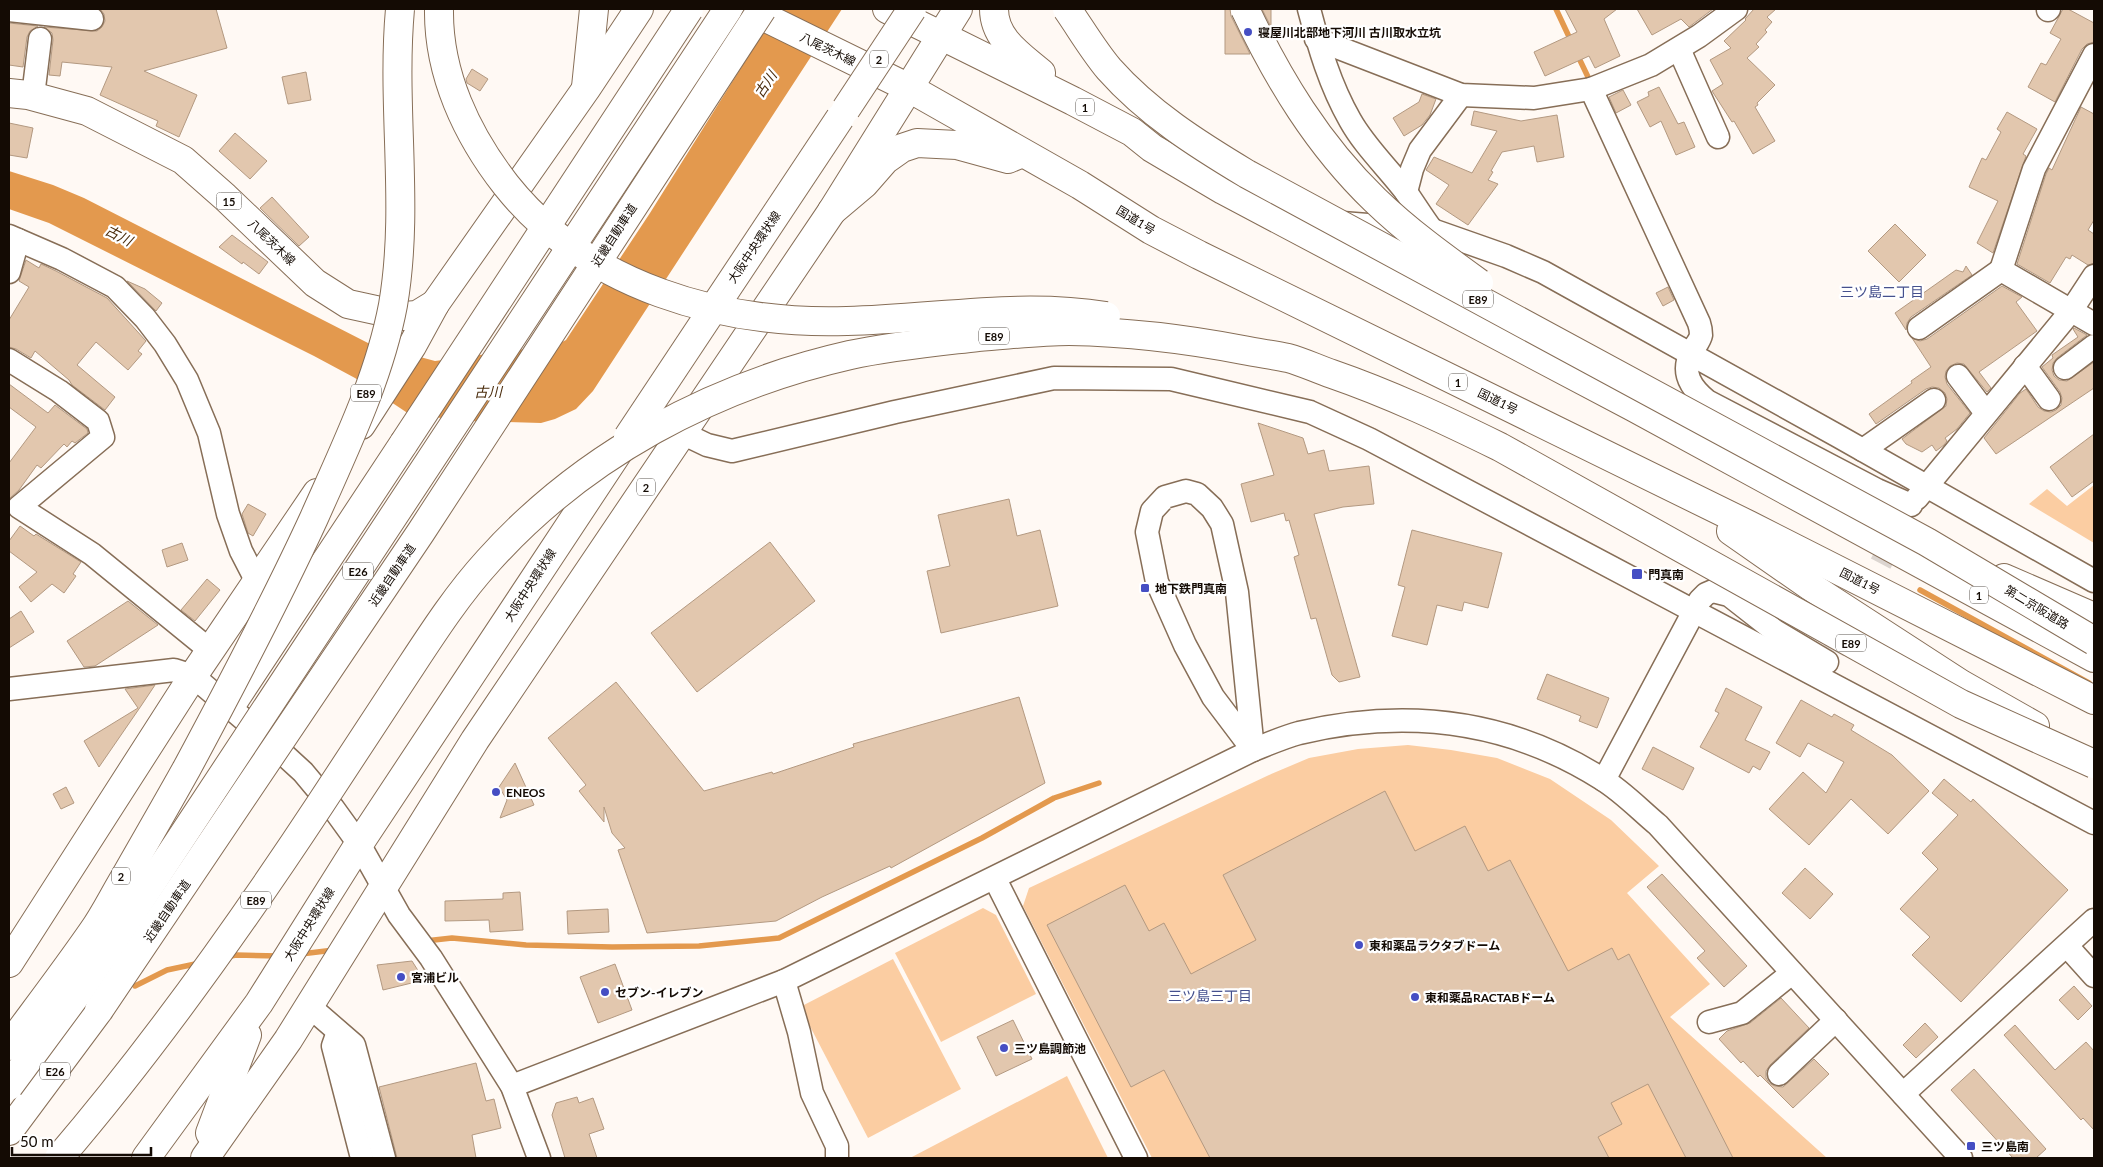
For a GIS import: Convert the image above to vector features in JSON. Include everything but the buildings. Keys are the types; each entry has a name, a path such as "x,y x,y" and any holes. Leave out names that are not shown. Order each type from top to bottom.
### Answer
{"main road":[{"name":"E89","path":"9,1045 95,929 167,805 257,637 299,551 334,474 366,395 392,308 399,266 402,215 398,89 400,9"},
{"name":"E89","path":"439,9 439,21 446,64 458,108 487,159 509,188 536,218 594,262 636,284 700,306 799,322 848,321 986,310 1045,310 1095,314 1153,323 1218,337 1290,359 1362,384 1432,414 1500,447 1961,704 2094,765"},
{"path":"586,89 594,9"},
{"path":"9,963 193,676 375,405 412,346 435,304 586,89 639,9"},
{"name":"2","path":"9,1045 52,984 128,865 213,740 230,708 689,9"},
{"name":"E26","path":"9,1086 77,994 134,911 728,9"},
{"path":"887,9 940,35"},
{"name":"大阪中央環状線","path":"146,1158 259,1003 359,844 912,9"},
{"name":"2","path":"205,1158 288,1040 353,937 382,886 475,740 832,212 940,35 958,9"},
{"path":"994,9 997,26 1006,43 1073,100"},
{"name":"E89","path":"1067,9 1114,74 1161,118 1198,144 1247,174 1715,428"},
{"name":"E89","path":"1245,9 1280,78 1307,121 1338,160 1374,200 1423,243 1481,285 1715,428"},
{"name":"八尾茨木線","path":"760,13 909,88"},
{"name":"近畿自動車道","path":"9,1131 61,1064 156,928 421,532 760,13"},
{"name":"1","path":"940,35 1073,100 1132,132 1152,148 1223,190 1863,531 2094,658"},
{"name":"国道1号","path":"909,88 1080,185 1151,230 1199,255 1681,491 2094,700"},
{"name":"八尾茨木線","path":"21,94 87,111 183,160 225,197 315,283 338,299 357,307 403,316 417,315 435,304"},
{"path":"832,212 864,184 885,160 902,148 917,143 956,145 1008,159 1024,153"},
{"name":"E89","path":"60,1158 99,1112 209,966 274,875 434,630 476,574 538,512 596,466 628,444 695,407 757,382 846,356 926,342 1066,331 1132,334 1212,344 1290,359"},
{"name":"第二京阪道路","path":"1715,428 1928,542 2094,641"},
{"path":"1681,491 1740,538 1961,684 2033,725 2094,765"},
{"path":"1863,531 2011,581 2094,617"},
{"path":"198,1158 211,1131 259,1003"}],"street":[{"path":"1309,9 1316,39 1332,83 1350,121 1374,154 1406,192 1432,230"},
{"path":"9,10 92,19"},
{"path":"1316,39 1461,95 1534,98 1592,89 1651,65 1679,48 1725,12"},
{"path":"21,94 40,39"},
{"path":"1679,48 1718,137"},
{"path":"1919,328 2001,270 2034,169 2094,55"},
{"path":"1592,89 1699,323 1701,336 1687,366 1687,376 1698,393 1707,400 1910,508 1925,486 2071,311 2094,276"},
{"path":"1406,192 1412,169 1420,150 1461,95"},
{"path":"1286,224 1345,224 1432,230 1506,256 1543,272 2094,581"},
{"path":"9,272 13,238 62,258 115,287 145,318 166,344 187,380 209,433 228,514 241,551 257,582"},
{"path":"2001,270 2094,324"},
{"path":"2065,368 2094,346"},
{"path":"9,360 59,391 98,421 103,437 14,504 92,554 211,651"},
{"path":"2025,366 2049,399"},
{"path":"1958,376 1986,413"},
{"path":"682,433 707,445 732,451 895,412 1054,378 1171,379 1310,412 1370,439 1694,611 1827,663"},
{"path":"1863,450 1934,400"},
{"path":"1186,491 1197,494 1212,508 1222,524 1237,592 1253,750 1213,697 1185,645 1157,582 1147,532 1152,510 1165,497 1186,491"},
{"path":"1604,780 1700,600 1713,590 1729,595 1799,647 2094,823"},
{"path":"9,689 174,670 193,676 267,738 303,772 359,844 382,886 411,932 512,1086 539,1158"},
{"path":"512,1086 784,982 1253,750 1298,733 1351,723 1407,719 1459,724 1506,734 1558,755 1604,780 1658,825 1961,1158"},
{"path":"995,879 1136,1158"},
{"path":"1903,1094 2094,920"},
{"path":"2067,946 2094,976"},
{"path":"1709,1022 1742,1013 1792,973"},
{"path":"784,982 799,1032 812,1093 837,1146 837,1158"},
{"path":"309,1006 354,1045 384,1158"},
{"path":"1779,1074 1836,1020"},
{"path":"338,1032 333,1046 362,1158"}],"shaded area":[{"path":"2094,485 2094,543 2029,504 2047,489 2067,506"},
{"name":"東和薬品ラクタブドーム","path":"1408,745 1497,758 1550,779 1611,820 1659,866 1627,893 1710,984 1670,1017 1827,1158 1152,1158 1023,906 1029,888 1309,758 1358,749"},
{"path":"983,908 996,915 1036,994 941,1042 895,953"},
{"path":"893,959 961,1089 868,1138 800,1007"},
{"path":"1067,1076 1108,1158 910,1158"}],"water":[{"name":"古川","path":"778,9 842,9 593,391 576,409 541,423 466,421 409,414 355,378 314,356 49,223 9,209 9,171 53,185 84,198 368,343 435,361 556,345 566,340 650,213"}],"waterway":[{"path":"1556,9 1571,41"},
{"path":"1577,54 1588,77"},
{"path":"1920,590 2089,683"},
{"path":"425,941 452,938 526,945 612,947 699,946 779,938 982,838 1054,798 1099,783"},
{"path":"301,954 334,950"},
{"path":"226,957 236,955 279,956"},
{"path":"135,986 167,970 200,963"}],"tunnel":[{"path":"1834,651 1897,533"}],"place":[{"name":"寝屋川北部地下河川 古川取水立坑","path":"1248,32"},
{"name":"門真南","path":"1637,574"},
{"name":"地下鉄門真南","path":"1145,588"},
{"name":"ENEOS","path":"496,792"},
{"name":"東和薬品ラクタブドーム","path":"1359,945"},
{"name":"宮浦ビル","path":"401,977"},
{"name":"セブン-イレブン","path":"605,992"},
{"name":"東和薬品RACTABドーム","path":"1415,997"},
{"name":"三ツ島調節池","path":"1004,1048"},
{"name":"三ツ島南","path":"1971,1146"}],"district":[{"name":"三ツ島二丁目","path":"1882,291"},
{"name":"三ツ島三丁目","path":"1210,995"}]}
